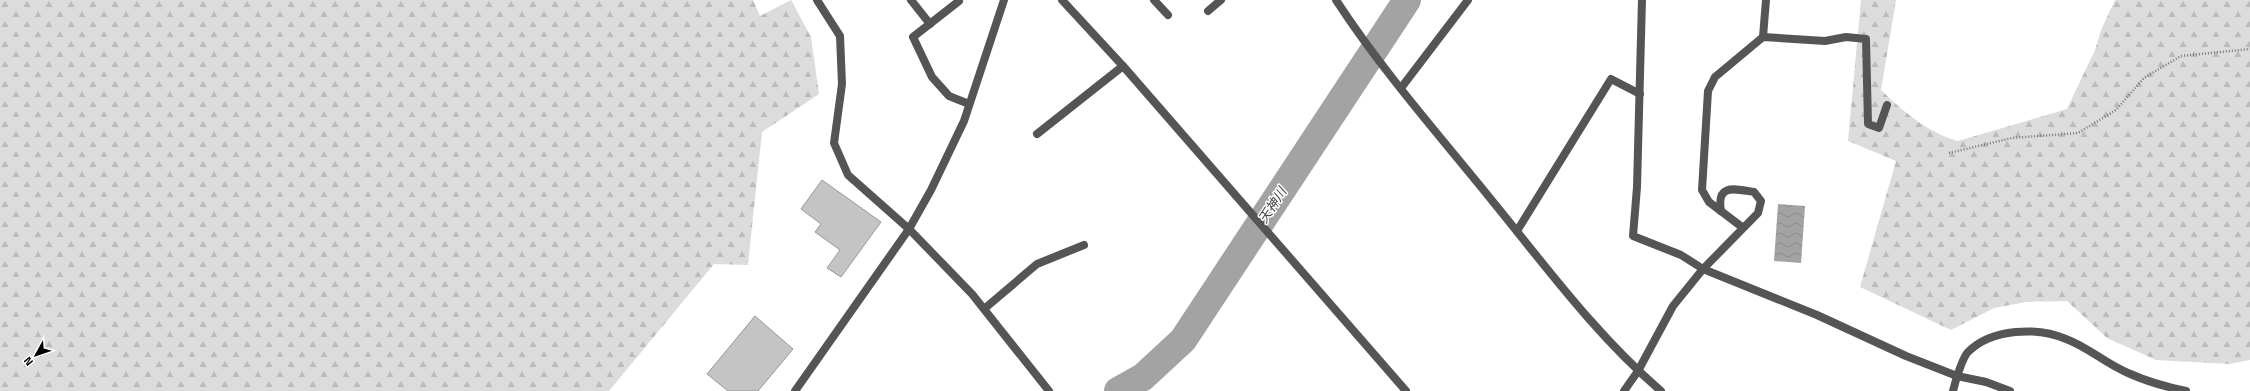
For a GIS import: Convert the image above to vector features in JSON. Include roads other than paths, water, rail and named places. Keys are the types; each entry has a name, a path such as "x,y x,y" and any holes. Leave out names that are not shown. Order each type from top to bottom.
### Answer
{"street":[{"path":"817,0 840,36 842,84 834,143 848,175 908,229 972,294 1049,391"},
{"path":"911,0 930,24"},
{"path":"795,391 908,229 950,154 969,104 1004,0"},
{"path":"1062,0 1123,66 1255,216 1406,391"},
{"path":"1154,0 1168,15"},
{"path":"1208,11 1221,0"},
{"path":"1336,0 1378,61 1567,293 1638,371 1661,391"},
{"path":"1401,88 1468,0"},
{"path":"1642,0 1637,187 1633,236 1681,255 1703,269 1957,376 1986,382 2010,391"},
{"path":"1742,226 1710,202 1702,190 1708,91 1715,77 1762,37 1766,0"},
{"path":"959,1 913,37 932,77 950,96 969,104"},
{"path":"1762,37 1825,41 1846,36 1866,39 1868,124 1879,128 1887,105"},
{"path":"1038,134 1123,66"},
{"path":"1517,231 1611,79 1640,94"},
{"path":"1624,391 1638,371 1673,306 1703,269 1742,226 1753,218 1760,208 1761,201 1759,196 1754,192 1728,189 1720,197 1721,211"},
{"path":"984,309 1037,264 1084,245"},
{"path":"1953,391 1957,376 1968,352 1984,341 2015,331 2050,333 2068,339 2129,374 2168,388 2186,391"}],"water":[{"path":"1778,204 1805,206 1801,263 1774,261"}],"waterway":[{"name":"天神川","path":"1118,391 1143,377 1183,340 1407,0"}]}
